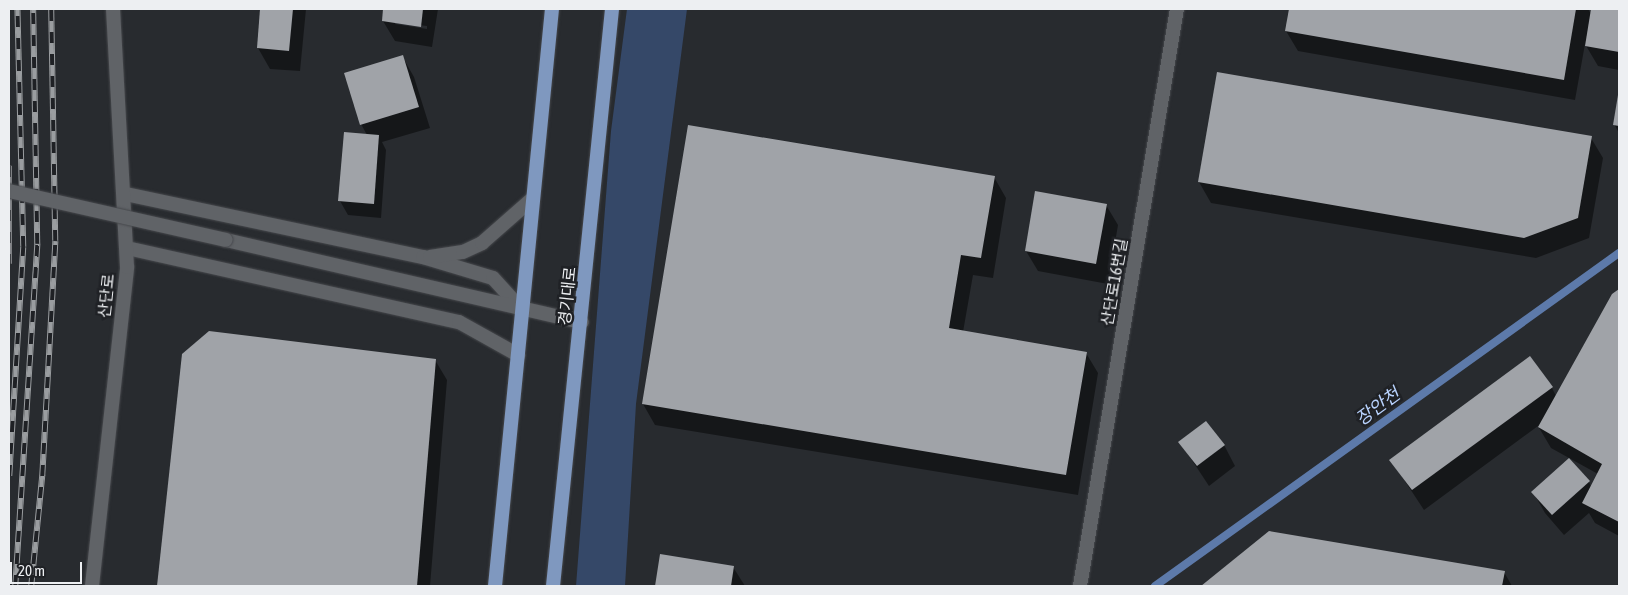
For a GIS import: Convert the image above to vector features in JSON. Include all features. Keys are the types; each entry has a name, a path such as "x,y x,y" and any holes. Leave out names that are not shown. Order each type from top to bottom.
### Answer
{"main road":[{"path":"495,586 552,9"},
{"name":"경기대로","path":"552,586 582,322 612,9"}],"street":[{"name":"산단로","path":"92,586 126,248 126,194 113,9"},
{"name":"산단로16번길","path":"1080,586 1178,9"},
{"path":"9,191 226,240 523,311 582,322"},
{"path":"126,194 423,258 493,278 523,311"},
{"path":"423,258 463,252 482,243 532,199"},
{"path":"126,248 459,322 518,355"}],"shaded area":[{"path":"627,9 687,9 636,404 625,586 576,586 611,131"}],"building":[{"path":"260,9 293,9 289,51 257,48"},
{"path":"383,9 423,9 421,27 382,21"},
{"path":"1289,9 1576,9 1564,80 1285,31"},
{"path":"1591,9 1619,9 1619,52 1585,46"},
{"path":"403,55 419,107 360,125 344,73"},
{"path":"1217,72 1592,136 1578,218 1524,238 1198,182"},
{"path":"1619,95 1619,126 1613,125"},
{"path":"688,125 995,176 981,258 961,255 949,328 1087,352 1066,475 642,404"},
{"path":"344,132 379,135 374,204 338,201"},
{"path":"1035,191 1107,204 1096,264 1025,251"},
{"path":"1619,289 1619,522 1582,503 1602,464 1538,427 1612,294"},
{"path":"209,331 436,359 417,586 157,586 182,354"},
{"path":"1530,356 1553,387 1412,490 1389,460"},
{"path":"1206,421 1225,445 1197,466 1178,442"},
{"path":"1569,458 1590,481 1552,515 1531,492"},
{"path":"1269,531 1505,571 1502,586 1201,586"},
{"path":"660,554 734,566 731,586 655,586"}],"waterway":[{"name":"장안천","path":"1155,586 1619,253"}],"railway":[{"path":"9,476 23,247 17,9"},
{"path":"15,586 37,244 33,9"},
{"path":"31,586 42,476 55,241 51,9"},
{"path":"9,166 9,264"}]}
